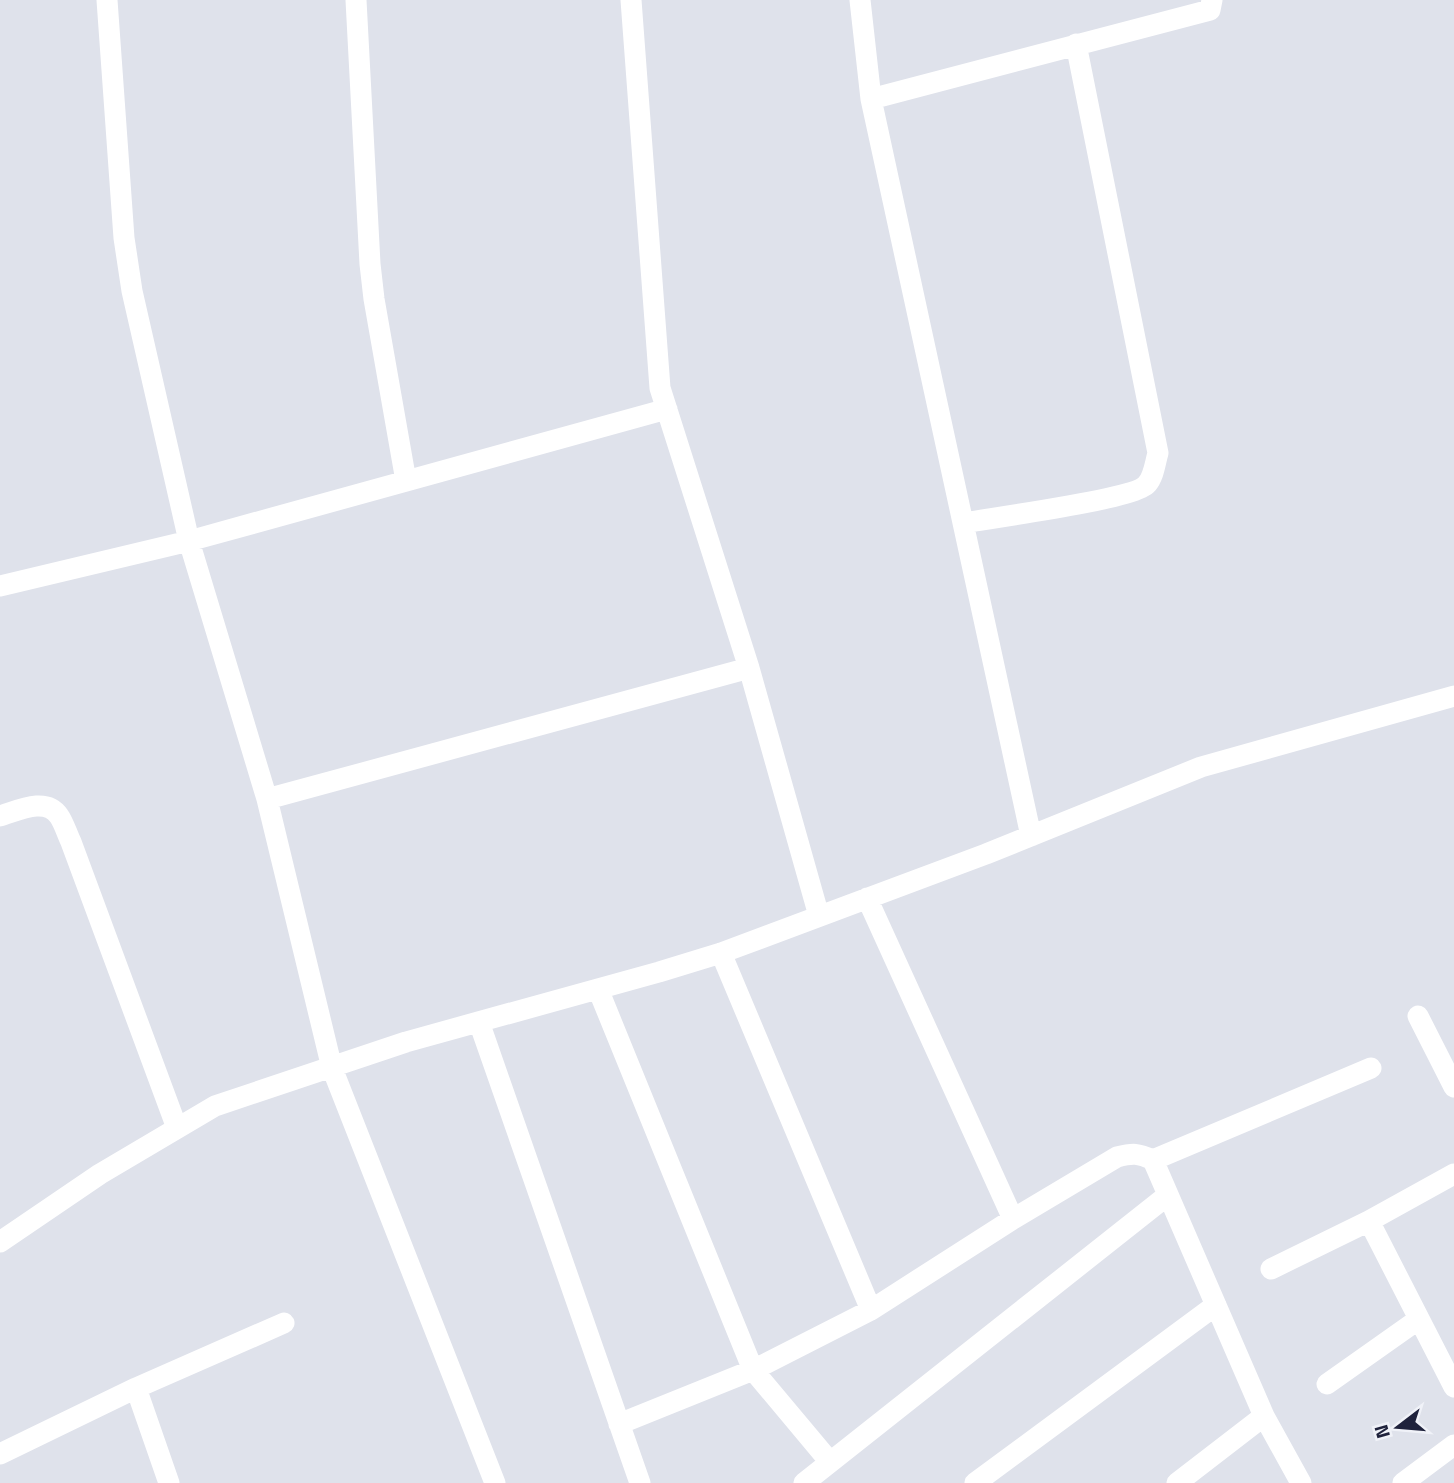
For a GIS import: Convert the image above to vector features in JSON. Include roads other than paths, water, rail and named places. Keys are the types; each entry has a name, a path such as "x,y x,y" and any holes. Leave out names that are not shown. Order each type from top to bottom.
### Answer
{"street":[{"path":"107,0 124,238 132,290 189,541 267,799 332,1068 495,1483"},
{"path":"356,0 370,264 406,481"},
{"path":"632,0 660,388 749,668 819,916"},
{"path":"860,0 871,99 1031,836"},
{"path":"871,99 1216,3"},
{"path":"963,523 1135,491 1147,485 1158,453 1076,44"},
{"path":"0,586 189,541 667,409"},
{"path":"267,799 749,668"},
{"path":"2,1233 215,1106 406,1042 721,953 1031,836 1201,767 1454,696"},
{"path":"0,817 43,805 58,814 76,855 177,1128"},
{"path":"867,898 1013,1219"},
{"path":"721,953 871,1310"},
{"path":"598,989 753,1370 830,1462"},
{"path":"1418,1016 1454,1087"},
{"path":"479,1022 640,1483"},
{"path":"1153,1160 1371,1068"},
{"path":"619,1424 753,1370 871,1310 1013,1219 1117,1157 1140,1154 1153,1160 1264,1416 1301,1483"},
{"path":"1271,1269 1369,1221 1454,1174"},
{"path":"804,1483 1168,1195"},
{"path":"1369,1221 1454,1387"},
{"path":"975,1483 1216,1305"},
{"path":"1327,1384 1419,1320"},
{"path":"0,1454 136,1388 284,1323"},
{"path":"136,1388 169,1483"},
{"path":"1177,1483 1264,1416"},
{"path":"1404,1483 1454,1445"}]}
